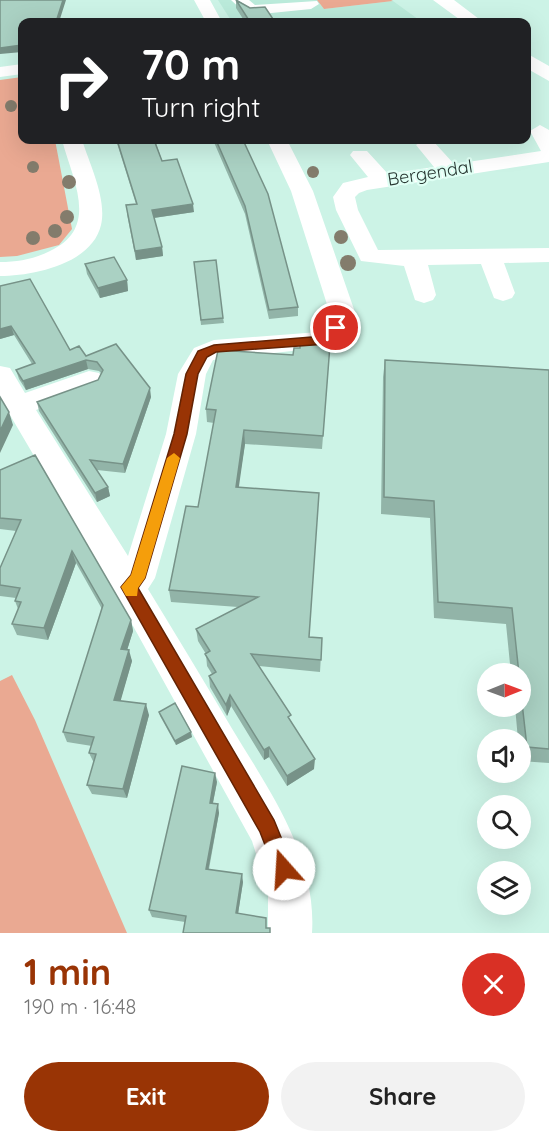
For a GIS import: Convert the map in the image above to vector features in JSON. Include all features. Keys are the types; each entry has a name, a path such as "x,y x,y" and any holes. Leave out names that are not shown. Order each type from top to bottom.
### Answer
{"main road":[{"path":"442,0 468,18"},
{"path":"531,62 549,75"}],"street":[{"path":"202,0 212,18"},
{"path":"239,0 251,10 311,4"},
{"path":"0,72 18,70"},
{"path":"0,269 37,265 62,255 80,242 90,227 90,210 73,144"},
{"path":"129,587 138,578 181,434 192,374 203,354 214,349 327,340 344,318 302,191 279,144"},
{"path":"426,145 448,170"},
{"name":"Bergendal","path":"549,156 505,153 448,170 358,186 345,192 344,201 352,223 369,256 414,258 549,255"},
{"path":"360,155 382,181"},
{"path":"315,226 352,223"},
{"path":"490,256 503,293"},
{"path":"414,258 424,295"},
{"path":"0,375 129,587 267,826 280,853 288,886 290,933"},
{"path":"19,406 89,380"}],"shaded area":[{"path":"218,0 317,0 324,9 393,1 416,18 229,18"},
{"path":"317,0 391,0 393,1 324,9"},
{"path":"18,78 18,144 56,144 72,229 59,245 17,256 0,257 0,80"},
{"path":"12,675 35,720 127,933 0,933 0,681"}],"building":[{"path":"0,0 63,0 57,18 18,18 18,46 0,48"},
{"path":"236,0 250,8 265,7 272,18 247,18"},
{"path":"118,144 156,144 162,161 177,159 193,204 152,210 162,247 135,251 126,205 137,204"},
{"path":"218,144 245,144 268,194 298,307 269,310 245,206"},
{"path":"114,257 127,280 98,288 85,264"},
{"path":"216,260 223,318 201,320 194,262"},
{"path":"30,279 70,350 79,346 86,356 116,344 150,388 123,464 90,460 108,487 95,493 37,402 98,380 103,370 97,362 86,360 23,381 16,370 35,363 11,326 0,329 0,286"},
{"path":"300,343 330,345 323,436 244,430 236,487 319,493 309,637 322,638 321,660 251,654 291,715 288,717 315,759 287,776 269,747 264,750 230,695 226,705 209,676 216,672 205,654 210,651 196,629 258,597 169,590 186,506 198,507 216,410 206,409 218,350 293,355 294,348 300,348"},
{"path":"385,360 549,370 549,749 531,747 531,729 525,729 524,717 531,717 531,663 518,663 512,608 438,602 434,501 384,497"},
{"path":"0,397 9,412 0,431"},
{"path":"35,455 131,620 121,649 129,650 114,700 146,704 123,789 87,785 96,754 89,753 94,737 63,732 103,605 72,551 44,628 12,624 21,602 15,601 20,588 0,585 0,568 21,520 0,518 0,470"},
{"path":"175,703 191,732 175,741 159,712"},
{"path":"182,766 215,773 210,803 218,804 206,869 242,874 236,913 266,918 266,928 270,928 270,933 183,933 186,916 149,910"}],"slow traffic":[{"path":"132,591 129,587 138,578 174,458"}],"route":[{"path":"284,869 280,853 267,826 129,587 138,578 181,434 192,374 203,354 214,349 327,340 334,334 336,328"}]}
